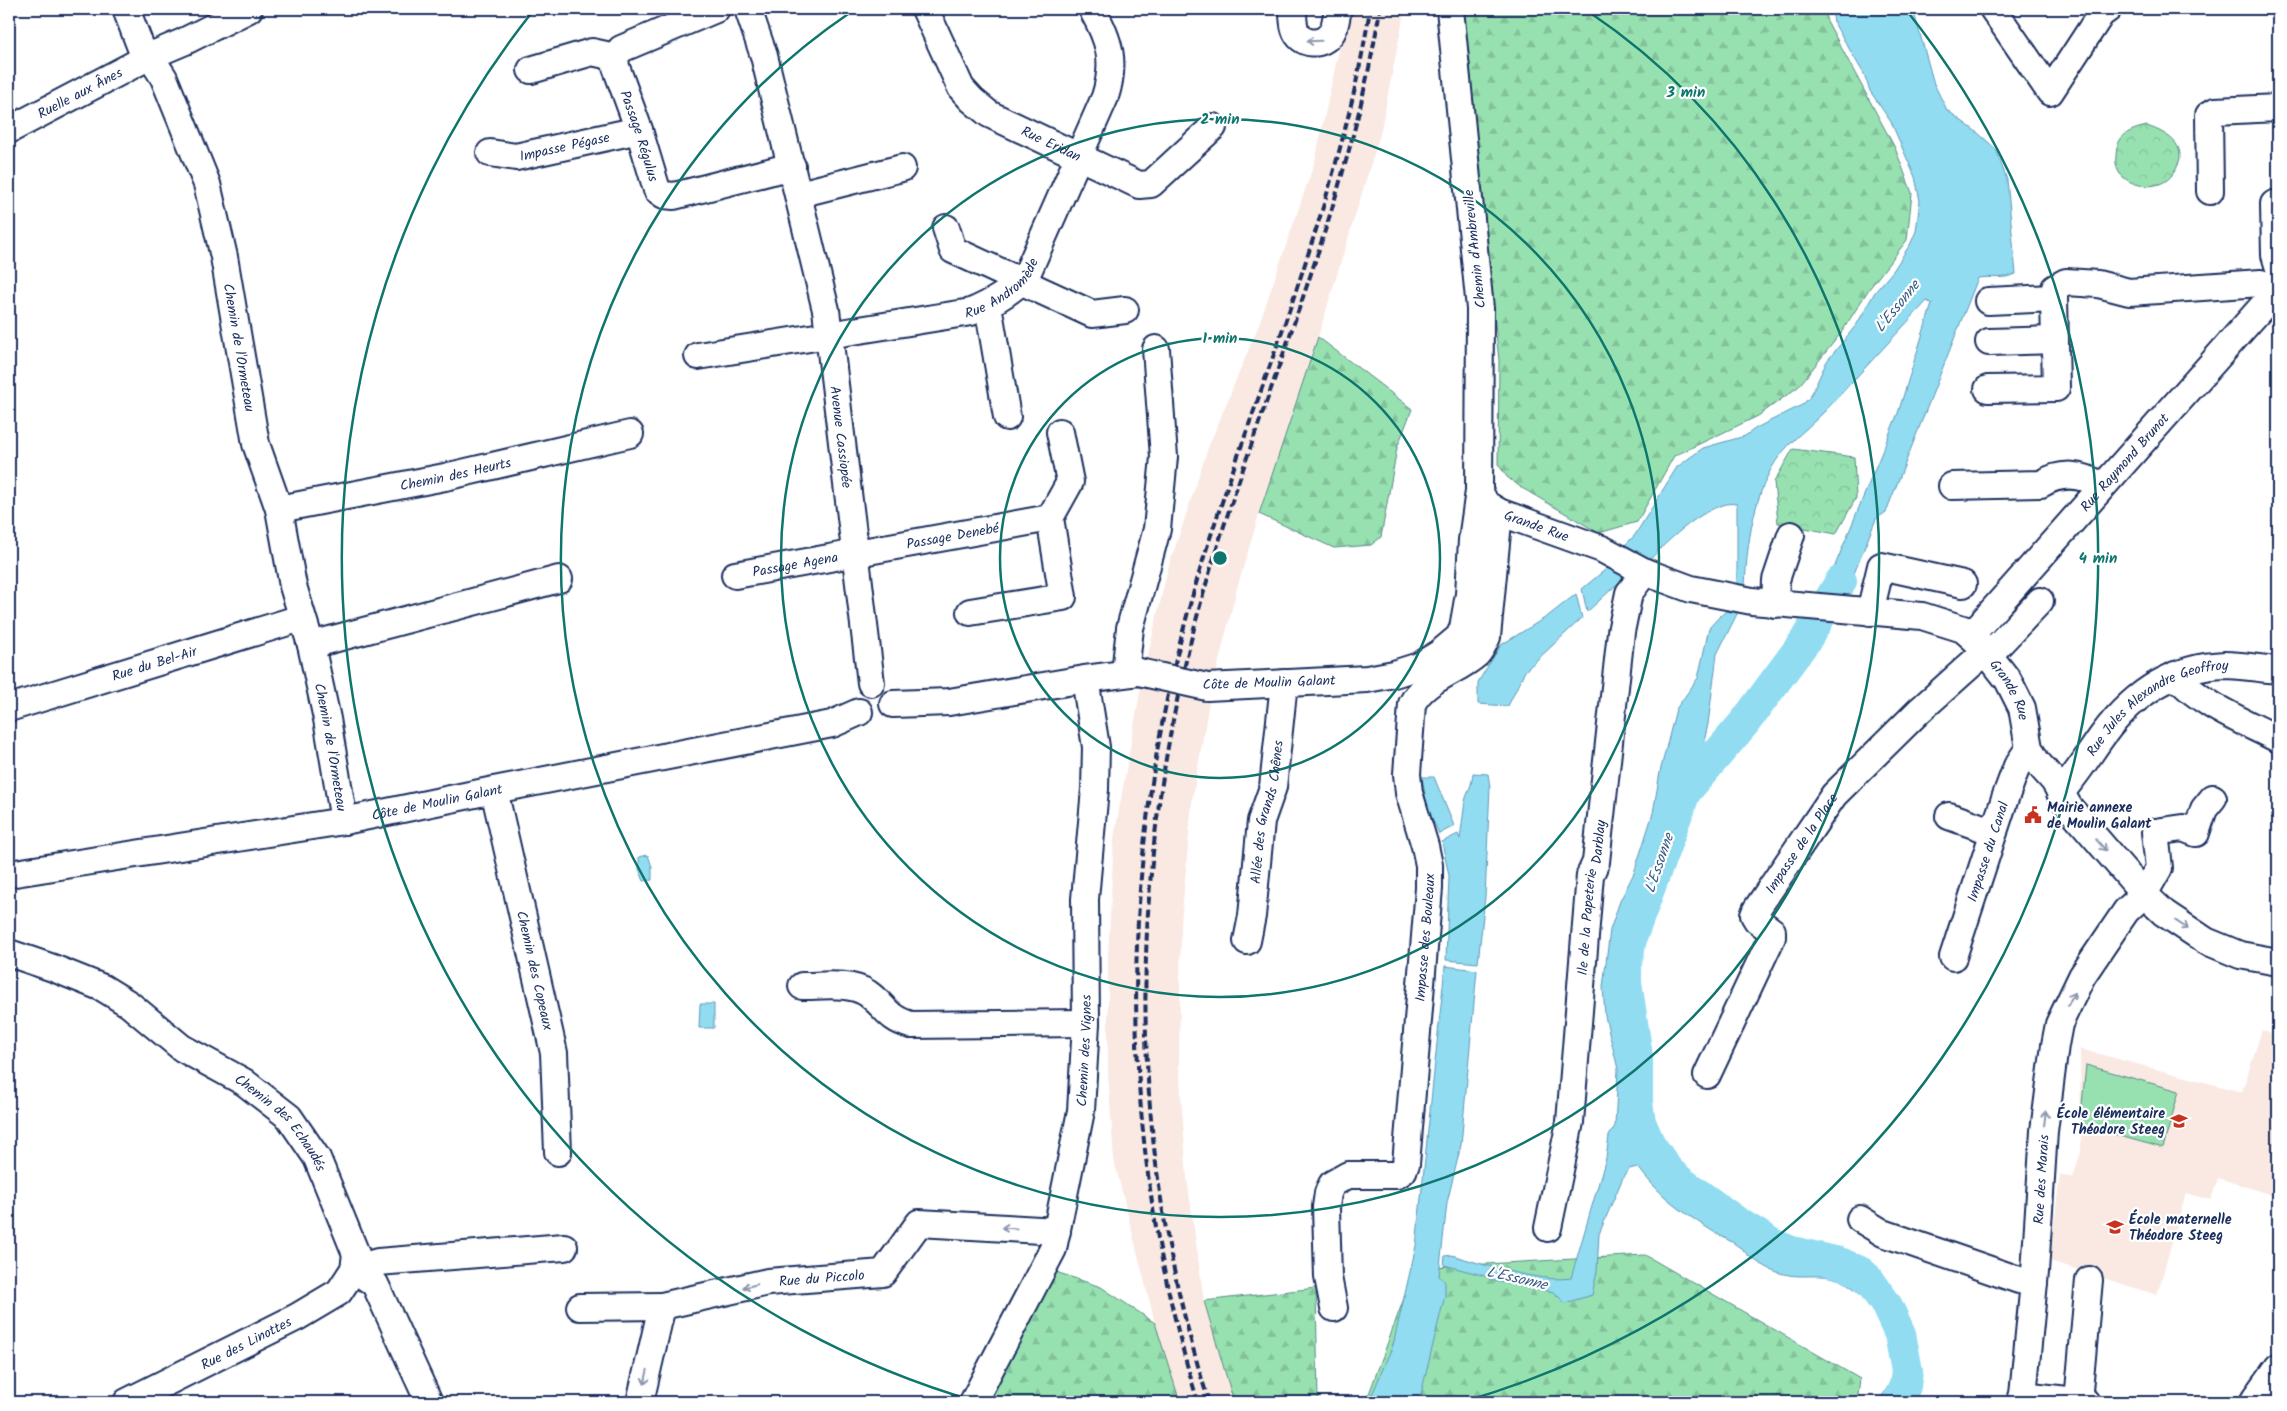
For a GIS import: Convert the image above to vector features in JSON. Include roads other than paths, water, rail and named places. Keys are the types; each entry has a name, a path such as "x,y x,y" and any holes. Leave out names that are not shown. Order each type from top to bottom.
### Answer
{"street":[{"name":"Chemin de l'Ormeteau","path":"126,9 141,48 150,56 164,78 207,184 224,257 256,444 279,509 292,586 311,646 327,719 344,821"},
{"name":"Ruelle aux Ânes","path":"9,130 150,56 183,42 249,9"},
{"path":"531,70 592,52 615,57 621,49 716,9"},
{"name":"Avenue Cassiopée","path":"748,9 764,56 826,310 871,683"},
{"name":"Rue Eridan","path":"925,9 954,74 972,100 990,114 1139,185 1146,186 1151,184 1213,126"},
{"name":"Rue Andromède","path":"698,356 971,312 1003,296 1021,281 1026,276 1105,98 1112,68 1111,51 1092,9"},
{"path":"1293,9 1294,28 1298,36 1304,41 1314,43 1322,41 1332,31 1338,9"},
{"name":"Chemin d'Ambreville","path":"1450,9 1480,309 1479,491"},
{"path":"1993,9 2050,92 2101,14 2108,9"},
{"name":"Passage Régulus","path":"615,57 616,67 639,130 657,190 664,195 674,196 792,166"},
{"path":"2210,191 2209,116 2215,111 2278,108"},
{"name":"Impasse Pégase","path":"490,153 516,156 639,130"},
{"path":"799,194 902,168"},
{"path":"1988,389 2056,388 2054,298 2056,288 2066,282 2098,284 2129,292 2274,278 2274,204"},
{"path":"946,228 953,250 1092,314 1125,310"},
{"name":"Rue Raymond Brunot","path":"1982,647 2102,486 2274,278"},
{"path":"1988,302 2054,298"},
{"path":"988,305 1007,417"},
{"path":"1990,342 2055,340"},
{"path":"1132,673 1130,628 1157,530 1164,457 1156,349"},
{"path":"970,612 1063,597 1050,518 1070,482 1060,432"},
{"name":"Chemin des Heurts","path":"279,509 445,477 630,434"},
{"path":"1952,486 2042,484 2052,477 2072,475 2089,478 2102,486"},
{"name":"Grande Rue","path":"1479,491 1486,504 1499,512 1602,548 1667,582 1752,601 1813,608 1922,616 1950,624 1982,647 2008,680 2019,702 2029,748 2036,761 2054,781 2068,807 2144,894 2164,913 2206,941 2240,955 2278,962"},
{"name":"Côte de Moulin Galant","path":"893,704 949,702 1132,673 1207,687 1367,679 1394,674 1419,666 1440,653 1459,637 1466,617 1472,540 1479,491"},
{"name":"Impasse des Bouleaux","path":"1334,1308 1328,1277 1326,1207 1328,1192 1332,1184 1348,1175 1397,1175 1403,1171 1406,1164 1429,888 1429,865 1425,846 1408,793 1407,774 1412,704 1416,695 1426,686 1479,652 1487,637 1499,512"},
{"name":"Passage Denebé","path":"856,553 1050,518"},
{"path":"1752,601 1776,580 1791,535"},
{"name":"Passage Agena","path":"735,575 856,553"},
{"path":"1870,612 1881,566 1963,584"},
{"name":"Ile de la Papeterie Darblay","path":"1548,1228 1570,1122 1590,876 1596,862 1621,632 1629,594 1646,572"},
{"path":"311,646 559,579"},
{"path":"1982,647 2040,601"},
{"name":"Rue du Bel-Air","path":"9,708 302,618"},
{"name":"Impasse de la Place","path":"1707,1075 1772,938 1772,931 1757,920 1754,915 1761,902 1834,795 1982,647"},
{"name":"Rue Jules Alexandre Geoffroy","path":"2060,793 2071,782 2104,734 2132,701 2152,686 2175,674 2201,668 2226,665 2278,670"},
{"path":"2175,674 2185,686 2200,698 2278,739"},
{"name":"Chemin des Vignes","path":"973,1402 1047,1262 1057,1231 1081,1111 1086,1023 1085,900 1095,789 1096,747 1085,679"},
{"path":"878,682 887,687 893,697 893,704 891,710 882,718 872,720 866,718 859,712 856,704 858,692 866,684 878,682"},
{"name":"Allée des Grands Chênes","path":"1246,940 1252,916 1261,821 1273,787 1284,683"},
{"name":"Côte de Moulin Galant","path":"9,874 344,821 832,724 859,712"},
{"name":"Impasse du Canal","path":"1953,957 2017,766 2029,748"},
{"name":"Chemin des Copeaux","path":"494,790 554,1053 558,1152"},
{"name":"Rue des Marais","path":"2022,1398 2034,1277 2044,1131 2054,1045 2059,1024 2087,969 2126,911 2144,894 2159,868 2156,832 2184,828 2196,833 2204,809 2213,798"},
{"path":"1949,816 1994,832"},
{"name":"Chemin des Echaudés","path":"9,954 53,968 103,988 129,1004 182,1048 244,1082 289,1117 317,1158 356,1254 354,1269"},
{"path":"802,986 849,986 867,993 896,1021 911,1024 1086,1023"},
{"path":"1860,1219 1883,1233 2019,1280 2034,1277"},
{"name":"Rue du Piccolo","path":"662,1306 768,1282 883,1273 919,1224 1057,1231"},
{"path":"354,1269 378,1262 564,1247"},
{"path":"354,1269 375,1284 429,1402"},
{"name":"Rue des Linottes","path":"127,1402 297,1317 339,1292 354,1269"},
{"path":"2022,1398 2082,1402 2089,1280"},
{"path":"580,1307 662,1306 640,1402"},
{"path":"2253,1402 2278,1367"}],"water":[{"path":"1832,9 1913,9 1934,84 1947,110 1996,149 2007,180 2016,274 2002,277 1978,278 1886,512 1876,519 1843,601 1822,597 1898,413 1932,304 1927,301 1826,410 1789,445 1776,461 1764,485 1754,514 1747,560 1745,590 1737,590 1737,504 1727,504 1702,515 1676,534 1648,562 1621,549 1635,535 1677,467 1703,448 1745,436 1756,428 1802,405 1810,397 1827,361 1857,324 1875,292 1893,271 1911,243 1916,231 1920,201 1915,177 1891,122 1870,91 1864,74 1834,23"},
{"path":"1612,564 1629,573 1587,612 1582,589"},
{"path":"1576,594 1582,618 1525,671 1508,706 1478,704 1478,682 1501,645 1548,616"},
{"path":"1730,608 1739,610 1717,654 1708,724 1701,755 1674,817 1632,935 1627,955 1626,982 1637,1056 1638,1113 1655,1154 1681,1182 1735,1221 1772,1244 1852,1268 1876,1288 1893,1318 1904,1352 1906,1378 1898,1402 1878,1402 1891,1380 1893,1360 1885,1333 1870,1306 1861,1295 1840,1280 1826,1276 1791,1275 1776,1272 1764,1266 1738,1246 1710,1230 1677,1207 1652,1185 1638,1167 1629,1169 1624,1175 1599,1234 1597,1271 1592,1295 1565,1303 1554,1292 1494,1281 1482,1275 1444,1265 1445,1256 1452,1255 1494,1268 1528,1275 1558,1279 1571,1278 1606,1158 1609,1136 1615,1126 1618,1069 1605,1016 1603,987 1610,930 1620,901 1634,873 1653,813 1660,772 1676,709 1698,678 1709,628"},
{"path":"1473,773 1488,774 1490,787 1485,897 1478,963 1446,960 1449,876 1442,842 1458,834 1460,839 1465,801"},
{"path":"1422,777 1434,777 1454,826 1439,834 1427,807"},
{"path":"648,855 652,867 652,880 644,881 639,869 639,857"},
{"path":"1445,966 1477,970 1461,1145 1447,1203 1439,1276 1445,1282 1445,1295 1419,1402 1369,1402 1393,1345 1416,1246"},
{"path":"700,1004 714,1004 714,1028 699,1028"}],"waterway":[{"path":"1685,792 1745,722 1805,641 1841,581"},
{"name":"L'Essonne","path":"1692,748 1685,792 1632,935 1626,963 1626,982 1637,1056 1637,1103 1640,1122 1649,1143 1668,1171 1735,1221 1772,1244 1792,1252 1840,1263 1860,1272 1869,1280 1887,1306 1900,1334 1907,1371 1905,1386 1898,1402"}],"railway":[{"path":"1198,1402 1169,1294 1149,1185 1139,1076 1136,966 1143,857 1158,748 1181,640 1212,532 1323,208 1358,76 1370,9"},
{"path":"1209,1402 1179,1293 1159,1184 1148,1075 1146,966 1152,858 1168,749 1191,640 1222,532 1332,208 1351,143 1380,9"}],"place":[{"name":"Mairie annexe de Moulin Galant","path":"2033,815"},
{"name":"École élémentaire Théodore Steeg","path":"2179,1121"},
{"name":"École maternelle Théodore Steeg","path":"2115,1227"}]}
